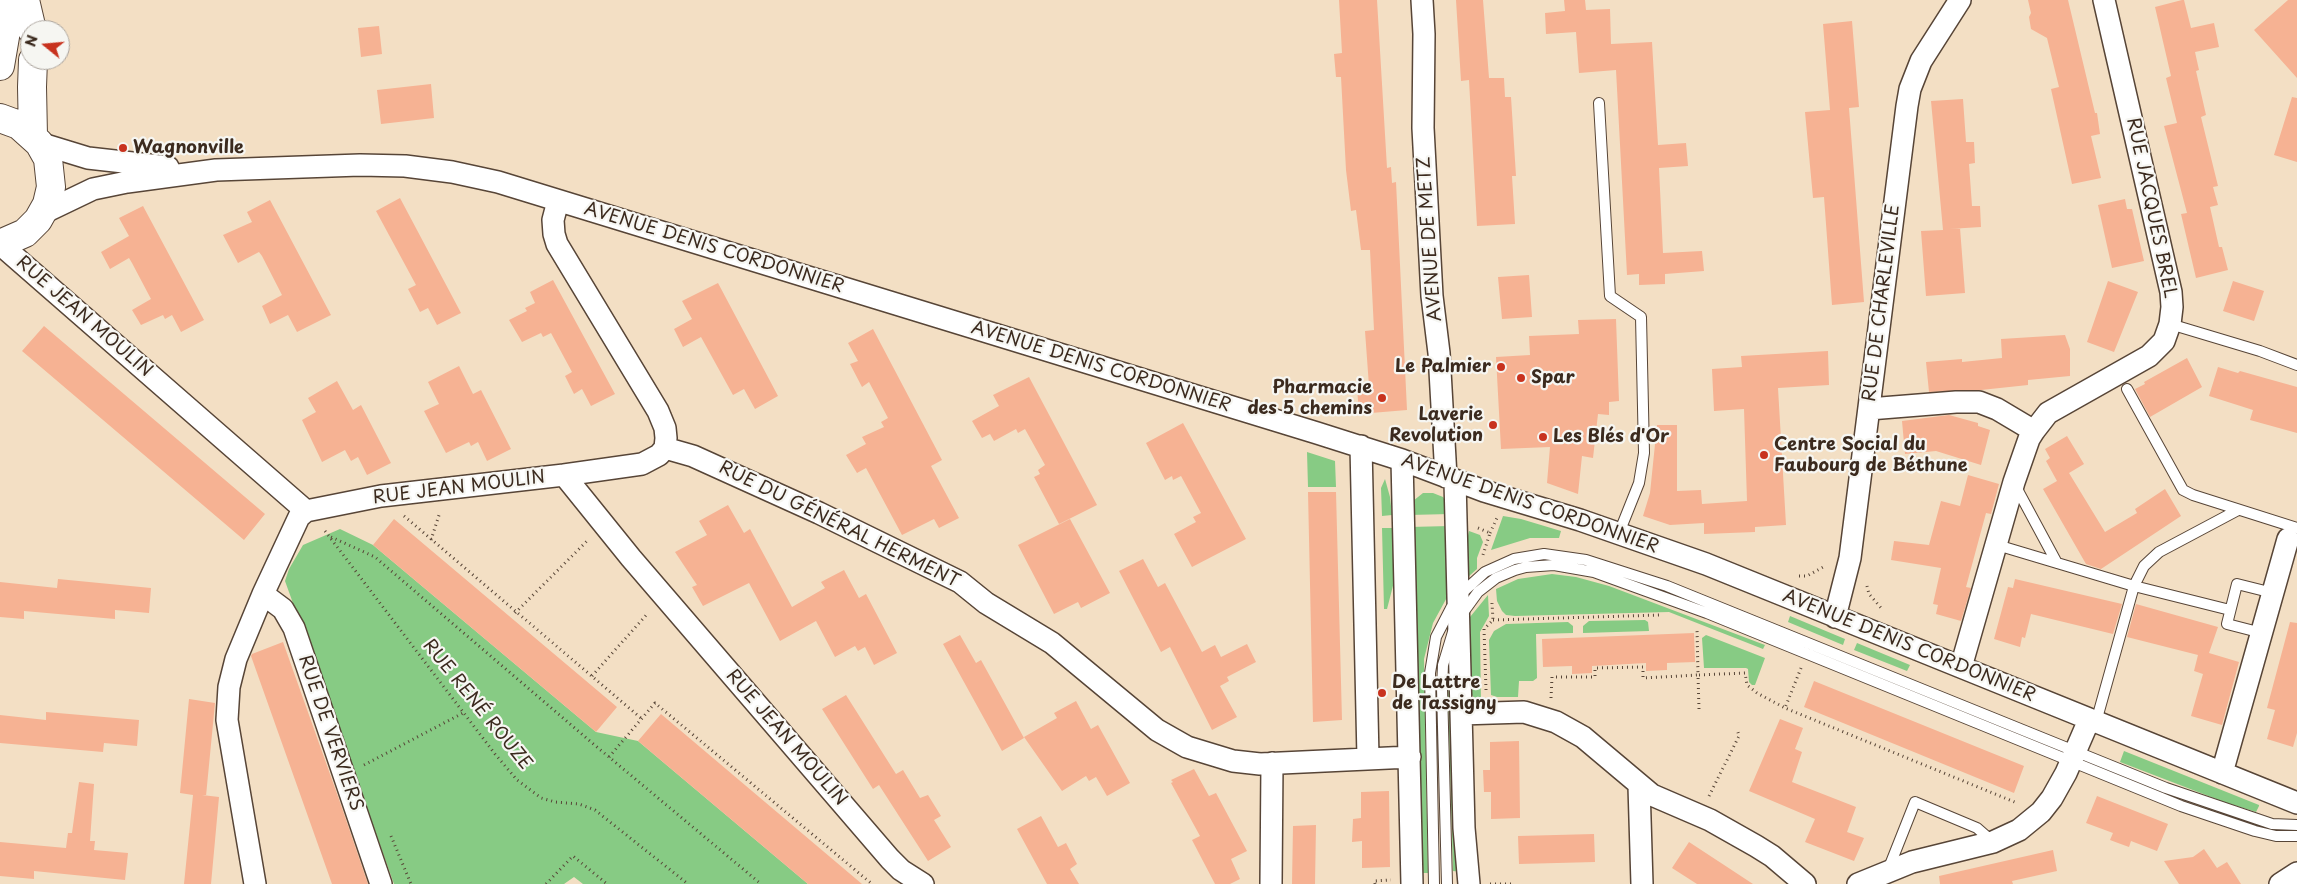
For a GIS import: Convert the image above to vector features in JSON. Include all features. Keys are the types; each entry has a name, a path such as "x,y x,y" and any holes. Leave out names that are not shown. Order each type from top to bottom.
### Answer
{"main road":[{"path":"0,0 6,31 0,66"},
{"path":"25,0 30,20"},
{"path":"33,70 32,102 36,139"},
{"path":"0,118 19,125 36,139 48,159 51,177 50,195 43,212 25,233 0,244"}],"street":[{"name":"AVENUE DE METZ","path":"1422,0 1424,42 1423,128 1432,296 1450,479 1458,598 1464,828 1470,884"},
{"name":"RUE DE CHARLEVILLE","path":"1835,617 1850,558 1910,89 1921,62 1960,0"},
{"name":"RUE JACQUES BREL","path":"1961,667 2014,482 2028,440 2048,413 2149,356 2164,341 2170,324 2171,292 2104,0"},
{"name":"AVENUE DENIS CORDONNIER","path":"36,139 88,158 156,166 216,170"},
{"name":"AVENUE DENIS CORDONNIER","path":"43,212 93,189 150,178 216,170 360,164 405,166 474,176 1361,446 1450,479 1553,510 1706,564 2297,804"},
{"path":"558,201 553,220 557,244 658,411 665,428 665,448 652,460 642,464 564,476"},
{"name":"RUE JEAN MOULIN","path":"0,244 306,511 381,496 564,476 664,596 890,859 901,870 923,884"},
{"path":"1869,409 1979,402 1997,409 2034,431"},
{"path":"1361,446 1368,758"},
{"name":"RUE DU GÉNÉRAL HERMENT","path":"665,448 693,456 819,513 960,582 986,603 1060,649 1157,730 1187,747 1233,761 1272,763 1410,757"},
{"path":"1402,460 1412,884"},
{"path":"255,884 229,728 227,704 229,687 236,660 293,525 306,511"},
{"path":"2222,773 2292,531"},
{"name":"RUE DE VERVIERS","path":"263,594 283,609 294,628 381,884"},
{"path":"1461,714 1516,712 1546,717 1583,737 1639,786 1662,801 1710,820 1756,846 1772,856 1805,884"},
{"path":"1858,884 1888,870 1935,855 1993,842 2019,830 2041,812 2058,787 2093,721"},
{"path":"1271,884 1272,763"},
{"path":"1639,786 1642,884"},
{"path":"2280,884 2297,873"}],"lane":[{"path":"1600,103 1610,296 1641,317 1644,453 1639,483 1619,534"},
{"path":"2170,324 2260,351 2297,365"},
{"path":"2127,389 2183,490 2292,531"},
{"path":"2014,482 2058,563"},
{"path":"2093,721 2134,586 2144,566 2159,552 2238,510"},
{"path":"1997,545 2134,586 2230,610"},
{"path":"1434,884 1430,664 1436,637 1458,598 1485,572 1514,559 1549,554 1586,560 1667,586 2073,757 2172,802 2276,836 2297,836"},
{"path":"1447,884 1442,677 1449,642 1459,620 1478,592 1505,574 1526,567 1546,565 1580,569 1654,593 2073,757 2225,810 2272,824 2297,825"},
{"path":"2262,633 2227,624 2237,584 2273,593"},
{"path":"1888,870 1915,802 1977,828 1993,842"}],"path":[{"path":"381,496 515,613 642,719"},
{"name":"RUE RENÉ ROUZE","path":"306,511 331,537 517,780 541,798 555,802 579,804 595,810 688,884"},
{"path":"1490,532 1497,518"},
{"path":"515,613 604,524"},
{"path":"331,537 375,557 609,757 762,884"},
{"path":"1795,576 1807,576 1826,564"},
{"path":"1867,584 1869,594 1879,607 1887,612"},
{"path":"592,676 664,596"},
{"path":"1493,620 1666,616"},
{"path":"1689,623 1706,630"},
{"path":"1697,626 1699,709"},
{"path":"1793,664 1809,671"},
{"path":"1551,706 1552,677 1595,677 1595,668 1643,667 1642,678 1745,673 1748,685 1757,693 1785,708 2021,805"},
{"path":"1785,708 1801,668"},
{"path":"609,757 656,703 872,884"},
{"path":"365,775 362,766 464,713"},
{"path":"388,829 411,884"},
{"path":"546,884 573,856 607,884"},
{"path":"1487,884 1515,884"}],"green space":[{"path":"1307,452 1335,461 1336,487 1308,487"},
{"path":"1385,479 1392,515 1382,516 1381,488"},
{"path":"1423,493 1433,493 1443,497 1448,504 1450,514 1409,515 1413,501"},
{"path":"1503,516 1521,519 1561,531 1559,538 1530,538 1491,550"},
{"path":"1450,526 1451,590 1433,623 1424,659 1428,873 1418,873 1409,527"},
{"path":"1382,528 1392,528 1394,582 1387,609 1384,609"},
{"path":"340,529 373,545 596,732 638,741 808,884 583,884 574,877 564,884 394,884 285,581 289,569 303,545"},
{"path":"1469,531 1480,535 1483,542 1477,558 1477,569 1468,577 1467,540"},
{"path":"1552,574 1576,577 1609,586 1765,645 1763,649 1669,612 1515,616 1506,615 1502,611 1497,601 1496,589 1518,579"},
{"path":"1488,595 1489,616 1480,632 1481,704 1475,700 1471,693 1470,617"},
{"path":"1790,616 1845,639 1843,645 1788,622"},
{"path":"1645,620 1648,622 1649,631 1583,633 1583,626 1589,621"},
{"path":"1568,622 1573,626 1573,633 1536,634 1537,678 1533,681 1519,681 1518,697 1497,697 1491,695 1489,640 1494,631 1506,624"},
{"path":"1706,635 1765,658 1755,685 1749,682 1748,669 1746,668 1704,668 1702,638"},
{"path":"1857,643 1910,665 1907,671 1854,650"},
{"path":"1451,661 1463,872 1453,871 1448,697"},
{"path":"2124,751 2259,806 2256,812 2224,802 2120,762"}],"building":[{"path":"1339,0 1377,0 1387,168 1391,167 1392,183 1396,182 1407,410 1359,414 1357,387 1369,386 1365,331 1374,330 1370,250 1361,250 1356,210 1351,211 1346,170 1341,77 1336,77 1334,54 1342,53"},
{"path":"1456,0 1483,0 1489,78 1504,78 1505,97 1511,97 1516,176 1512,176 1515,224 1477,226 1469,80 1461,81"},
{"path":"1564,0 1585,0 1586,10 1610,9 1611,44 1652,42 1658,145 1686,143 1688,166 1659,168 1663,253 1702,251 1704,271 1665,274 1665,284 1639,285 1639,274 1627,275 1616,70 1579,73 1576,32 1546,34 1545,13 1565,11"},
{"path":"2028,0 2068,0 2095,113 2097,113 2100,134 2091,136 2101,178 2072,184 2051,89 2059,87 2047,38 2031,29 2029,17 2031,13"},
{"path":"2184,0 2191,28 2214,23 2219,47 2195,52 2199,70 2196,71 2206,115 2201,117 2218,186 2213,187 2218,205 2210,207 2219,247 2222,247 2228,270 2196,278 2181,214 2187,213 2164,126 2177,123 2166,78 2171,76 2155,7"},
{"path":"2288,0 2297,0 2297,78 2254,30"},
{"path":"1852,21 1859,107 1849,108 1864,302 1832,305 1824,197 1813,198 1805,112 1830,110 1823,24"},
{"path":"379,26 382,54 361,57 358,28"},
{"path":"431,84 434,118 381,124 377,90"},
{"path":"2292,97 2297,98 2297,162 2274,155"},
{"path":"1963,99 1966,142 1974,142 1975,163 1969,164 1972,206 1980,206 1981,227 1960,228 1965,293 1926,296 1921,231 1943,230 1931,101"},
{"path":"400,198 461,313 437,325 428,308 420,312 408,289 416,285 376,211"},
{"path":"2125,199 2127,209 2132,209 2144,261 2112,268 2098,205"},
{"path":"270,200 331,315 297,332 288,315 270,324 262,306 282,295 259,252 238,263 223,235 252,222 247,212"},
{"path":"143,206 204,320 181,332 172,315 165,319 163,315 141,325 132,310 151,299 132,263 129,258 110,269 101,252 129,236 119,218"},
{"path":"1529,275 1532,317 1502,319 1498,277"},
{"path":"553,280 615,394 591,406 582,389 574,394 565,376 572,372 551,333 543,337 541,333 522,342 509,320 527,311 525,308 535,303 530,292"},
{"path":"2108,281 2138,292 2114,352 2087,342"},
{"path":"2233,281 2264,291 2254,321 2223,311"},
{"path":"718,283 778,396 755,409 744,389 733,395 701,337 683,347 674,329 692,319 682,301"},
{"path":"1616,319 1619,401 1609,402 1609,415 1598,414 1593,458 1582,456 1578,494 1547,483 1550,447 1501,449 1496,357 1530,355 1529,336 1579,334 1578,320"},
{"path":"44,326 265,514 244,540 22,351"},
{"path":"873,329 942,460 931,466 959,518 939,528 934,519 902,535 866,468 857,473 846,455 866,444 862,437 884,427 881,422 888,418 869,382 862,387 850,364 858,361 848,343"},
{"path":"2065,335 2070,349 2070,376 2028,380 2028,385 1981,390 1929,392 1926,362 1962,359 1962,362 2002,358 2001,339"},
{"path":"1828,351 1829,385 1778,388 1786,525 1755,527 1755,532 1704,534 1704,523 1670,525 1643,516 1650,493 1657,425 1677,425 1677,491 1701,490 1702,504 1747,501 1744,409 1714,411 1712,369 1742,367 1741,356"},
{"path":"2187,358 2202,387 2150,417 2135,389"},
{"path":"459,366 473,394 481,390 511,449 487,461 478,442 471,446 469,442 446,453 424,411 439,404 428,382"},
{"path":"2218,367 2238,373 2240,371 2297,387 2297,433 2250,420 2253,410 2209,396"},
{"path":"1029,377 1097,505 1059,524 1034,477 1040,474 1038,470 1045,465 1025,429 1018,433 1016,429 994,441 990,434 982,438 972,421 999,406 993,395"},
{"path":"337,381 353,410 361,405 391,463 367,475 358,457 351,461 345,450 322,462 302,420 316,412 308,398"},
{"path":"1949,415 1978,423 1978,426 1990,430 1981,465 1936,451 1905,454 1902,421"},
{"path":"1183,423 1246,539 1192,567 1174,534 1196,522 1193,517 1201,513 1181,476 1173,480 1172,476 1165,480 1146,443"},
{"path":"2067,436 2084,464 2069,473 2105,532 2137,513 2135,509 2165,489 2181,516 2101,569 2086,564 2043,489 2057,481 2046,461 2050,458 2045,449"},
{"path":"1968,475 1999,484 1991,514 1986,513 1966,587 1971,588 1961,621 1936,614 1938,605 1933,604 1941,568 1891,560 1894,541 1929,545 1941,501 1960,506"},
{"path":"1308,492 1336,492 1342,720 1313,722"},
{"path":"728,505 744,533 750,529 792,607 825,588 821,582 844,570 859,598 866,594 897,653 874,665 865,647 858,651 855,646 835,657 816,621 780,641 749,583 703,606 692,587 697,585 675,552 707,535 699,521"},
{"path":"394,519 617,707 596,732 373,545"},
{"path":"1070,519 1110,593 1081,608 1078,602 1054,614 1018,545"},
{"path":"1143,559 1158,587 1165,583 1202,652 1215,645 1221,657 1247,644 1256,662 1227,677 1229,681 1220,686 1237,717 1212,730 1170,647 1161,652 1119,571"},
{"path":"58,579 151,588 149,613 115,610 115,619 24,611 24,619 0,617 0,582 57,588"},
{"path":"2015,579 2122,604 2113,634 2031,614 2025,638 2022,637 2020,647 1994,639 2008,587 2013,588"},
{"path":"2136,604 2218,627 2209,653 2239,662 2222,725 2191,716 2203,674 2194,671 2198,655 2127,637"},
{"path":"2290,622 2297,623 2297,733 2293,747 2267,739 2275,710 2267,708"},
{"path":"1694,633 1695,662 1667,663 1667,670 1646,671 1646,663 1592,666 1592,673 1572,674 1572,666 1543,667 1542,639"},
{"path":"960,635 976,663 981,660 1024,738 1002,751 943,644"},
{"path":"283,642 368,884 332,884 251,656"},
{"path":"1814,681 2024,766 2014,793 1804,707"},
{"path":"846,695 896,774 903,770 920,798 928,795 941,816 934,820 951,847 928,861 879,785 873,789 822,709"},
{"path":"189,699 215,703 206,795 219,797 211,884 184,884 193,795 180,793"},
{"path":"1076,701 1091,729 1098,725 1130,783 1107,796 1096,777 1089,781 1086,776 1062,791 1024,737 1057,718 1054,713"},
{"path":"46,712 139,720 137,746 104,743 103,752 0,743 0,715 46,720"},
{"path":"661,714 862,884 808,884 638,741"},
{"path":"1780,719 1803,728 1795,749 1802,752 1792,782 1856,807 1847,832 1864,838 1854,861 1805,842 1815,819 1749,791"},
{"path":"1519,741 1520,818 1491,819 1491,792 1484,792 1483,770 1490,770 1490,742"},
{"path":"1194,769 1209,796 1216,793 1247,851 1231,859 1240,879 1230,884 1215,884 1192,840 1200,836 1171,783 1173,782 1171,780"},
{"path":"79,782 94,784 90,841 95,841 94,850 128,853 125,880 34,871 34,879 0,876 0,842 66,848 68,833 72,833"},
{"path":"1389,791 1390,867 1362,868 1362,841 1352,842 1353,819 1361,818 1361,792"},
{"path":"2097,796 2168,824 2157,851 2131,841 2129,847 2110,840 2113,833 2086,823"},
{"path":"1041,816 1058,847 1066,843 1077,864 1070,869 1079,884 1047,884 1017,829"},
{"path":"1316,825 1315,884 1292,884 1293,826"},
{"path":"1594,834 1595,862 1519,864 1518,836"},
{"path":"1689,842 1753,884 1697,884 1672,868"},
{"path":"2204,849 2217,868 2227,862 2241,884 2179,884 2164,861 2193,857"},
{"path":"2053,850 2057,871 2012,881 2013,884 1940,884 1939,876"}],"place":[{"name":"Wagnonville","path":"123,148"},
{"name":"Le Palmier","path":"1501,367"},
{"name":"Spar","path":"1521,378"},
{"name":"Pharmacie des 5 chemins","path":"1382,398"},
{"name":"Laverie Revolution","path":"1493,425"},
{"name":"Les Blés d'Or","path":"1543,437"},
{"name":"Centre Social du Faubourg de Béthune","path":"1764,455"},
{"name":"De Lattre de Tassigny","path":"1382,693"}]}
